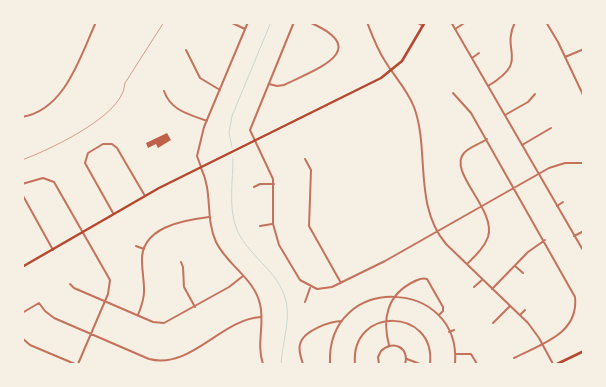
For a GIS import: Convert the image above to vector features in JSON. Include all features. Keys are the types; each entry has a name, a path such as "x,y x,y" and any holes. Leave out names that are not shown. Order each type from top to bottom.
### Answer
{"main road":[{"path":"23,266 145,196 392,71 406,54 425,22"},
{"path":"557,364 584,351"}],"street":[{"path":"22,117 42,111 58,97 96,22"},
{"path":"230,22 245,29"},
{"path":"248,22 206,121 197,153 209,188 209,217 218,245 257,295 262,317 260,343 263,364"},
{"path":"294,22 250,128 254,141 271,172 274,184 273,224 279,245 295,273 310,288 324,289 341,282 437,232 559,164 584,163"},
{"path":"269,84 284,85 327,64 334,58 338,48 335,38 327,30 309,22"},
{"path":"366,22 382,57 412,102 418,129 430,217 437,232 520,315 542,344 552,364"},
{"path":"416,22 423,26"},
{"path":"451,22 584,252"},
{"path":"455,29 466,22"},
{"path":"488,86 505,75 511,68 513,58 511,37 515,22"},
{"path":"546,22 584,97"},
{"path":"565,57 584,49"},
{"path":"186,50 200,78 220,90"},
{"path":"472,58 479,53"},
{"path":"164,91 171,106 206,121"},
{"path":"453,93 471,113 574,291 575,313 568,327 542,344 514,358"},
{"path":"505,115 528,102 535,94"},
{"path":"522,145 551,128"},
{"path":"418,129 423,129"},
{"path":"110,143 111,138"},
{"path":"467,264 483,247 489,234 488,221 462,172 460,163 466,151 487,140"},
{"path":"85,158 96,148 105,143 110,143 117,148 145,196"},
{"path":"80,157 85,158"},
{"path":"85,158 86,166 114,214"},
{"path":"305,159 311,170 310,226 341,282"},
{"path":"22,184 43,178 51,180 108,276 110,285 105,302 77,364 30,345 22,338"},
{"path":"254,186 274,184"},
{"path":"22,194 53,250"},
{"path":"556,206 563,202"},
{"path":"138,316 145,288 142,262 144,249 154,235 176,222 209,217"},
{"path":"260,226 273,224"},
{"path":"574,236 584,231"},
{"path":"492,289 545,240"},
{"path":"136,246 144,249"},
{"path":"181,262 184,287 195,307"},
{"path":"515,266 523,273"},
{"path":"70,284 74,288 138,316 153,322 164,323 229,287 243,276"},
{"path":"389,345 386,321 394,296 405,286 421,278 427,279 443,307 443,311 438,316"},
{"path":"474,287 482,279"},
{"path":"305,302 310,288"},
{"path":"330,364 331,345 342,321 355,308 367,301 394,296 415,300 438,316 449,332 455,354 455,364"},
{"path":"22,313 39,303 50,316 149,359 164,361 179,357 247,318 262,317"},
{"path":"493,323 510,306"},
{"path":"520,315 525,310"},
{"path":"302,364 299,346 304,337 319,328 342,321"},
{"path":"355,364 355,349 363,334 372,326 386,321 403,322 419,332 428,345 430,364"},
{"path":"449,332 454,330"},
{"path":"379,364 380,352 389,345 401,347 407,359 420,364"},
{"path":"455,354 471,354 477,364"},
{"path":"405,364 407,359"}],"path":[{"path":"22,160 71,137 110,108 123,94 125,83 164,22"}],"building":[{"path":"167,133 171,140 158,148 156,144 148,148 146,143"}],"waterway":[{"path":"232,147 229,133 232,116 271,22"},
{"path":"233,158 232,204 234,222 243,240 273,275 284,295 287,307 281,364"}]}
